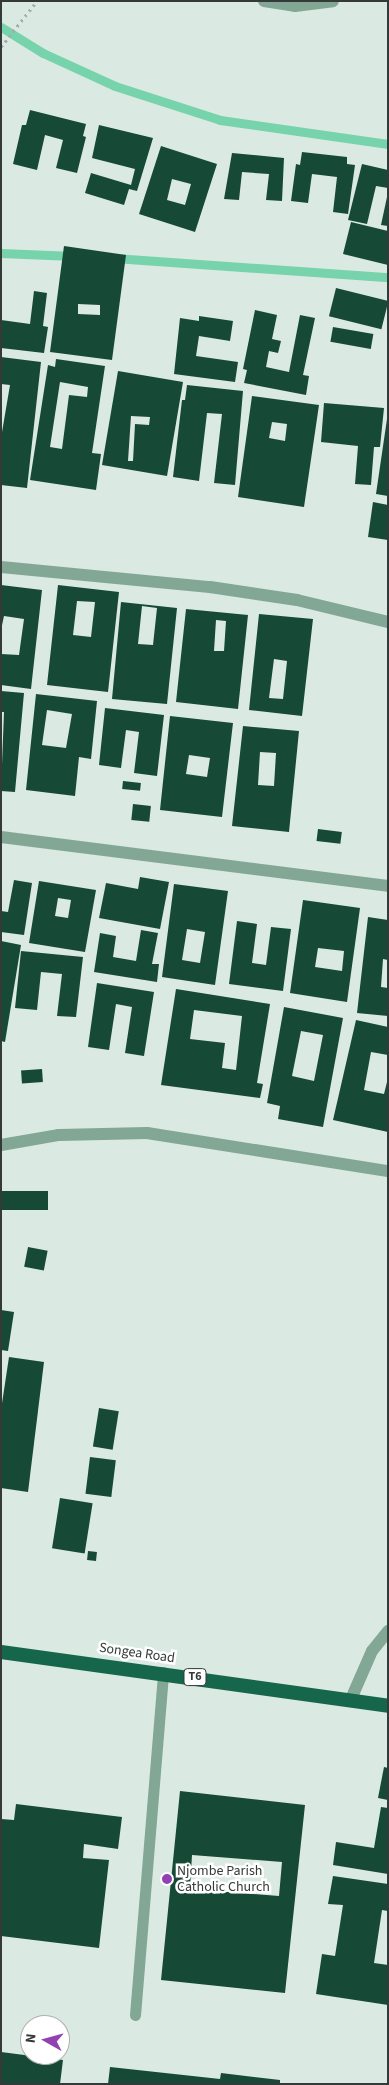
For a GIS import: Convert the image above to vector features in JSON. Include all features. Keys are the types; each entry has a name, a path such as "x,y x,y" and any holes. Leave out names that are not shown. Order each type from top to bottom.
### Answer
{"highway":[{"name":"Songea Road","path":"1,1652 163,1672 388,1706"}],"street":[{"path":"264,1 295,6 334,1"},
{"path":"1,567 210,587 297,600 388,622"},
{"path":"1,837 388,886"},
{"path":"1,1145 59,1135 146,1133 388,1171"},
{"path":"351,1699 372,1651 388,1631"}],"lane":[{"path":"135,2015 163,1672"}],"path":[{"path":"1,47 37,1"}],"building":[{"path":"30,110 86,124 83,136 86,137 77,173 56,168 63,140 45,135 37,170 13,164 22,125 26,125"},
{"path":"99,125 153,138 137,191 129,189 124,205 85,193 91,173 131,185 135,169 92,158"},
{"path":"161,146 217,164 195,232 139,214","holes":["172,179 191,184 185,205 167,200"]},
{"path":"302,152 347,157 347,164 355,165 348,214 333,212 337,177 312,174 308,203 291,201 296,164 300,165"},
{"path":"232,153 284,158 282,201 266,200 269,174 242,172 239,200 224,199"},
{"path":"362,164 388,170 388,188 376,186 367,224 348,220"},
{"path":"388,198 388,226 381,225"},
{"path":"351,222 388,231 388,265 343,254"},
{"path":"64,246 126,255 112,360 50,352","holes":["78,304 100,305 100,315 78,314"]},
{"path":"336,288 388,301 381,329 329,316"},
{"path":"34,291 47,293 43,326 48,327 44,353 1,348 1,320 30,324"},
{"path":"255,310 277,315 272,339 281,341 278,353 269,351 266,367 289,372 300,315 315,318 303,375 309,376 306,395 244,383 247,370 243,369"},
{"path":"199,316 233,321 230,341 199,336 196,356 238,362 235,382 174,374 180,318 199,321"},
{"path":"333,327 373,334 371,349 330,342"},
{"path":"1,357 41,362 27,488 1,485 1,438 10,385 1,384"},
{"path":"56,359 105,366 92,453 101,454 96,490 30,480 48,365 55,367","holes":["60,382 88,387 87,397 69,395 62,449 50,447"]},
{"path":"118,371 183,382 167,476 102,465","holes":["131,416 150,417 149,425 135,424 133,461 128,461"]},
{"path":"187,385 243,391 235,485 214,483 222,414 207,413 199,481 173,477 182,400 185,400"},
{"path":"252,396 319,405 304,507 238,497","holes":["272,422 287,424 285,441 269,438"]},
{"path":"324,403 384,408 380,447 374,447 371,485 355,484 358,446 321,442"},
{"path":"388,419 388,496 376,494"},
{"path":"373,502 388,505 388,540 368,537"},
{"path":"1,585 42,590 31,689 1,685 1,654 19,655 24,619 4,616 1,630"},
{"path":"58,585 119,592 108,692 47,685","holes":["77,601 95,602 91,637 73,635"]},
{"path":"121,602 177,608 167,704 112,699","holes":["142,606 157,608 153,645 138,644"]},
{"path":"186,609 248,615 238,709 176,702","holes":["216,620 226,621 224,651 214,651"]},
{"path":"259,614 313,619 302,716 249,710","holes":["274,659 287,661 283,699 269,698"]},
{"path":"1,691 24,693 15,792 1,791 4,712 1,712"},
{"path":"36,694 97,701 91,759 79,757 75,796 26,790","holes":["47,710 72,714 66,748 42,745"]},
{"path":"105,708 164,715 157,776 134,773 139,732 126,730 121,768 99,765"},
{"path":"170,716 233,723 222,817 160,810","holes":["189,755 210,758 207,777 186,774"]},
{"path":"243,726 299,731 289,832 232,826","holes":["260,752 276,753 274,786 258,785"]},
{"path":"123,781 141,783 140,791 122,789"},
{"path":"133,804 151,806 149,822 131,820"},
{"path":"318,829 342,832 340,844 317,841"},
{"path":"140,877 169,882 160,929 99,918 106,883 138,889"},
{"path":"14,880 32,883 24,935 1,932 1,911 8,912"},
{"path":"39,881 96,890 85,952 29,943","holes":["58,898 71,900 68,918 55,916"]},
{"path":"174,884 228,891 215,985 162,977","holes":["187,929 205,932 200,963 182,960"]},
{"path":"303,900 360,908 347,1002 290,993","holes":["318,948 344,951 342,971 315,967"]},
{"path":"368,917 388,920 388,960 383,959 381,987 388,988 388,1016 357,1013"},
{"path":"237,921 257,924 252,963 266,965 271,927 291,929 283,991 229,984"},
{"path":"141,930 158,933 152,964 159,964 157,982 94,972 100,933 116,936 113,957 136,961"},
{"path":"1,941 21,945 5,1042 1,1041"},
{"path":"21,951 83,957 76,1017 57,1016 62,974 41,972 37,1010 15,1008"},
{"path":"97,983 154,992 144,1056 125,1053 132,1007 116,1004 109,1050 88,1047"},
{"path":"176,989 270,1004 257,1083 263,1084 260,1098 161,1085","holes":["194,1010 242,1016 236,1070 222,1068 225,1043 190,1039"]},
{"path":"284,1007 343,1018 323,1127 278,1119 280,1106 267,1103","holes":["301,1031 323,1035 314,1081 292,1076"]},
{"path":"356,1020 388,1027 388,1055 371,1052 364,1090 384,1094 388,1078 388,1132 333,1120"},
{"path":"42,1069 43,1082 22,1083 21,1070"},
{"path":"1,1191 48,1191 48,1210 1,1210"},
{"path":"28,1247 48,1251 44,1270 24,1267"},
{"path":"1,1310 14,1312 8,1351 1,1350"},
{"path":"9,1357 44,1362 28,1492 1,1488 1,1410"},
{"path":"99,1408 119,1411 113,1450 93,1447"},
{"path":"90,1457 116,1460 111,1497 85,1494"},
{"path":"60,1498 93,1503 85,1554 52,1548"},
{"path":"88,1551 97,1552 96,1561 87,1560"},
{"path":"384,1767 388,1768 388,1800 378,1798"},
{"path":"180,1791 305,1805 285,1993 161,1980","holes":["192,1855 282,1862 279,1896 190,1889"]},
{"path":"16,1804 122,1817 118,1849 84,1844 83,1858 109,1860 99,1948 1,1936 1,1819 14,1820"},
{"path":"381,1807 388,1808 388,1874 333,1865 336,1842 374,1848"},
{"path":"333,1876 388,1884 388,1911 382,1910 374,1963 388,1965 388,2005 316,1994 322,1954 335,1956 343,1905 328,1904"},
{"path":"1,2052 20,2054 20,2065 62,2065 60,2084 1,2084"},
{"path":"110,2067 220,2079 221,2073 280,2080 280,2084 108,2084"}],"waterway":[{"path":"1,27 43,53 115,86 220,120 388,144"},
{"path":"1,253 73,256"},
{"path":"114,258 388,277"}],"place":[{"name":"Njombe Parish Catholic Church","path":"167,1879"}]}
